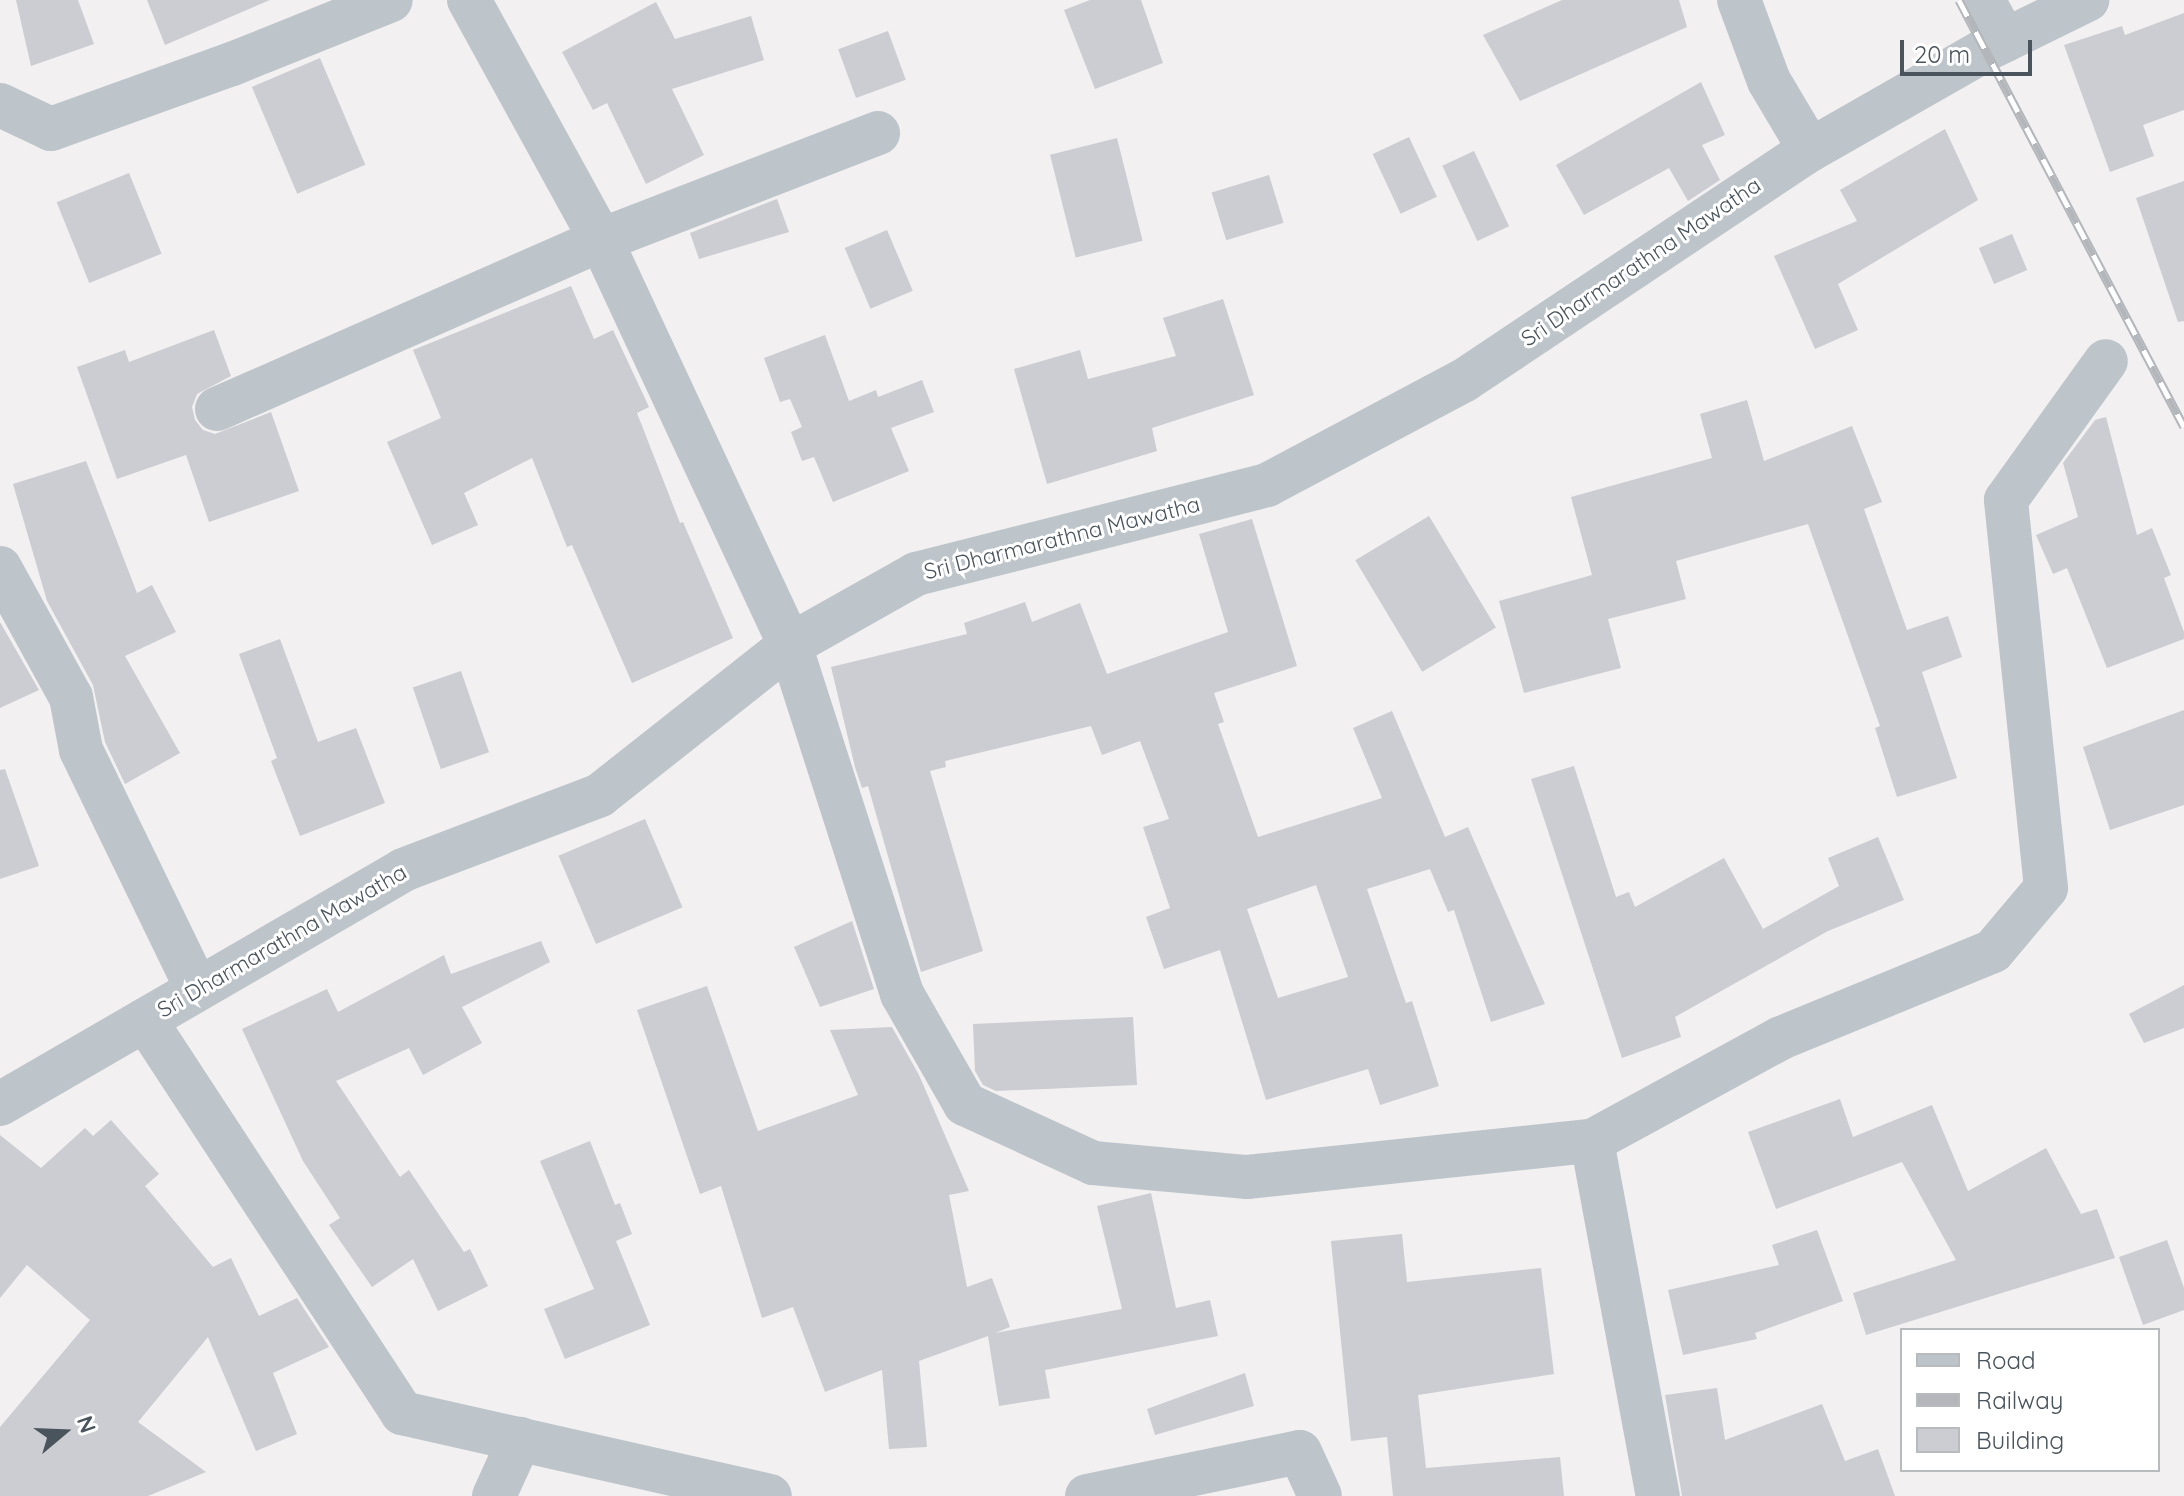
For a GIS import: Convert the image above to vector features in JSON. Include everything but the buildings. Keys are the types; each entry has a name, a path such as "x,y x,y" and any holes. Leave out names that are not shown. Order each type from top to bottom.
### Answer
{"street":[{"path":"0,105 51,129 232,64 391,0"},
{"path":"469,0 601,240 790,645 902,994 965,1104 1093,1163 1247,1177 1592,1141 1781,1038 1993,951 2046,888 2006,500 2106,361"},
{"path":"1739,0 1769,81 1810,150"},
{"path":"1983,0 2005,40"},
{"name":"Sri Dharmarathna Mawatha","path":"0,1104 9,1102 403,870 600,795 790,645 916,574 1267,485 1463,381 1810,150 2005,40 2087,0"},
{"path":"217,409 601,240 878,133"},
{"path":"0,568 71,697 81,750 197,989"},
{"path":"145,1020 402,1413 770,1496"},
{"path":"1592,1141 1658,1496"},
{"path":"494,1496 520,1439"},
{"path":"1087,1496 1300,1452 1320,1496"}],"railway":[{"path":"1959,0 2184,426"}]}
